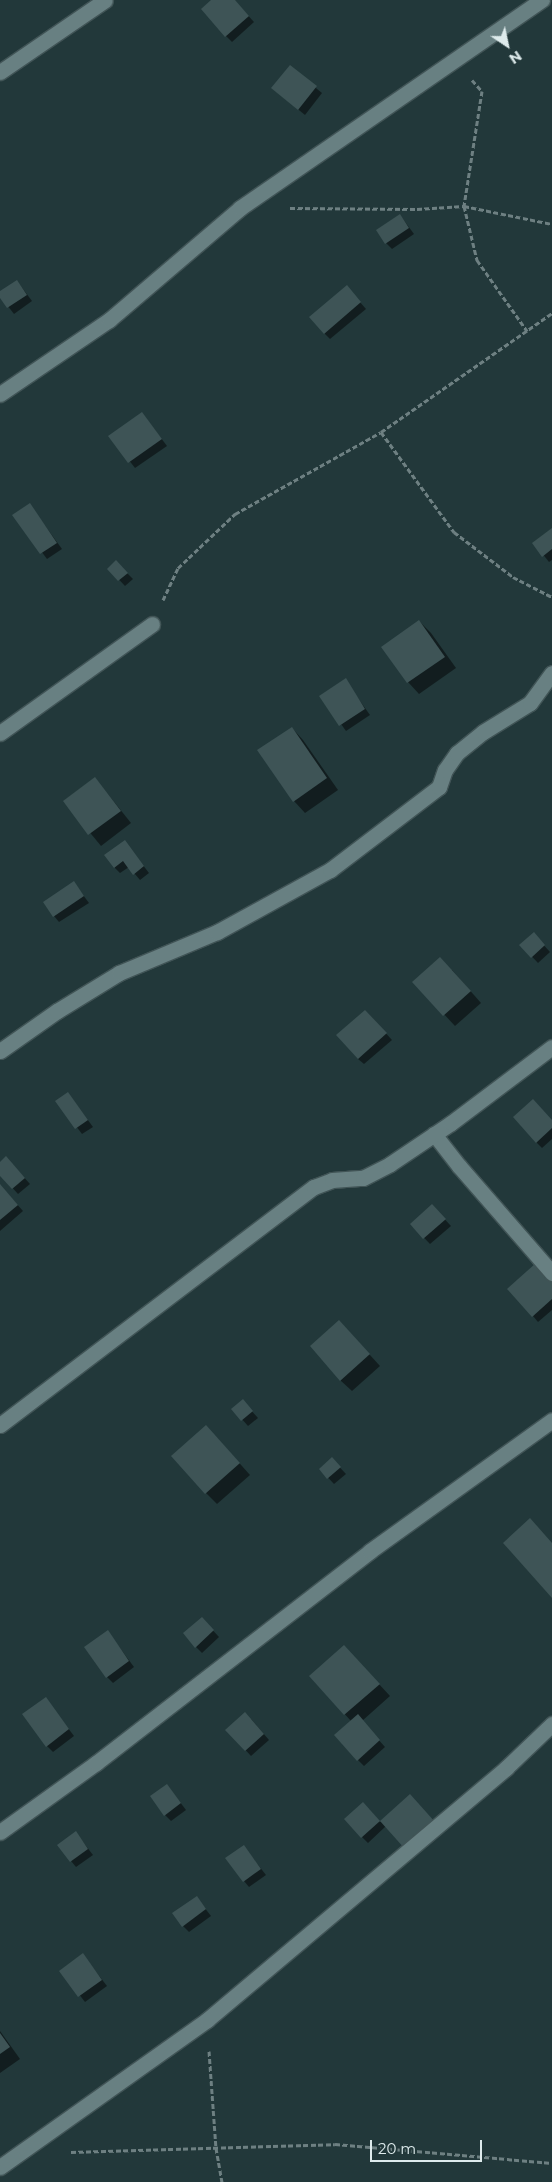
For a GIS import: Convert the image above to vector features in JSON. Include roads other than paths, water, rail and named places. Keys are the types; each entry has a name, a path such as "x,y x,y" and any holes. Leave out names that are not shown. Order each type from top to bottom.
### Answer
{"street":[{"path":"0,72 105,0"},
{"path":"0,394 109,320 240,208 542,0"},
{"path":"0,733 152,624"},
{"path":"0,1051 56,1011 120,974 217,932 330,870 439,787 445,770 457,753 483,732 530,704 552,673"},
{"path":"0,1425 314,1187 332,1180 363,1178 371,1175 434,1134 552,1048"},
{"path":"434,1134 459,1166 552,1272"},
{"path":"0,1832 96,1763 370,1551 515,1444 552,1420"},
{"path":"0,2167 207,2020 506,1768 552,1724"}]}
